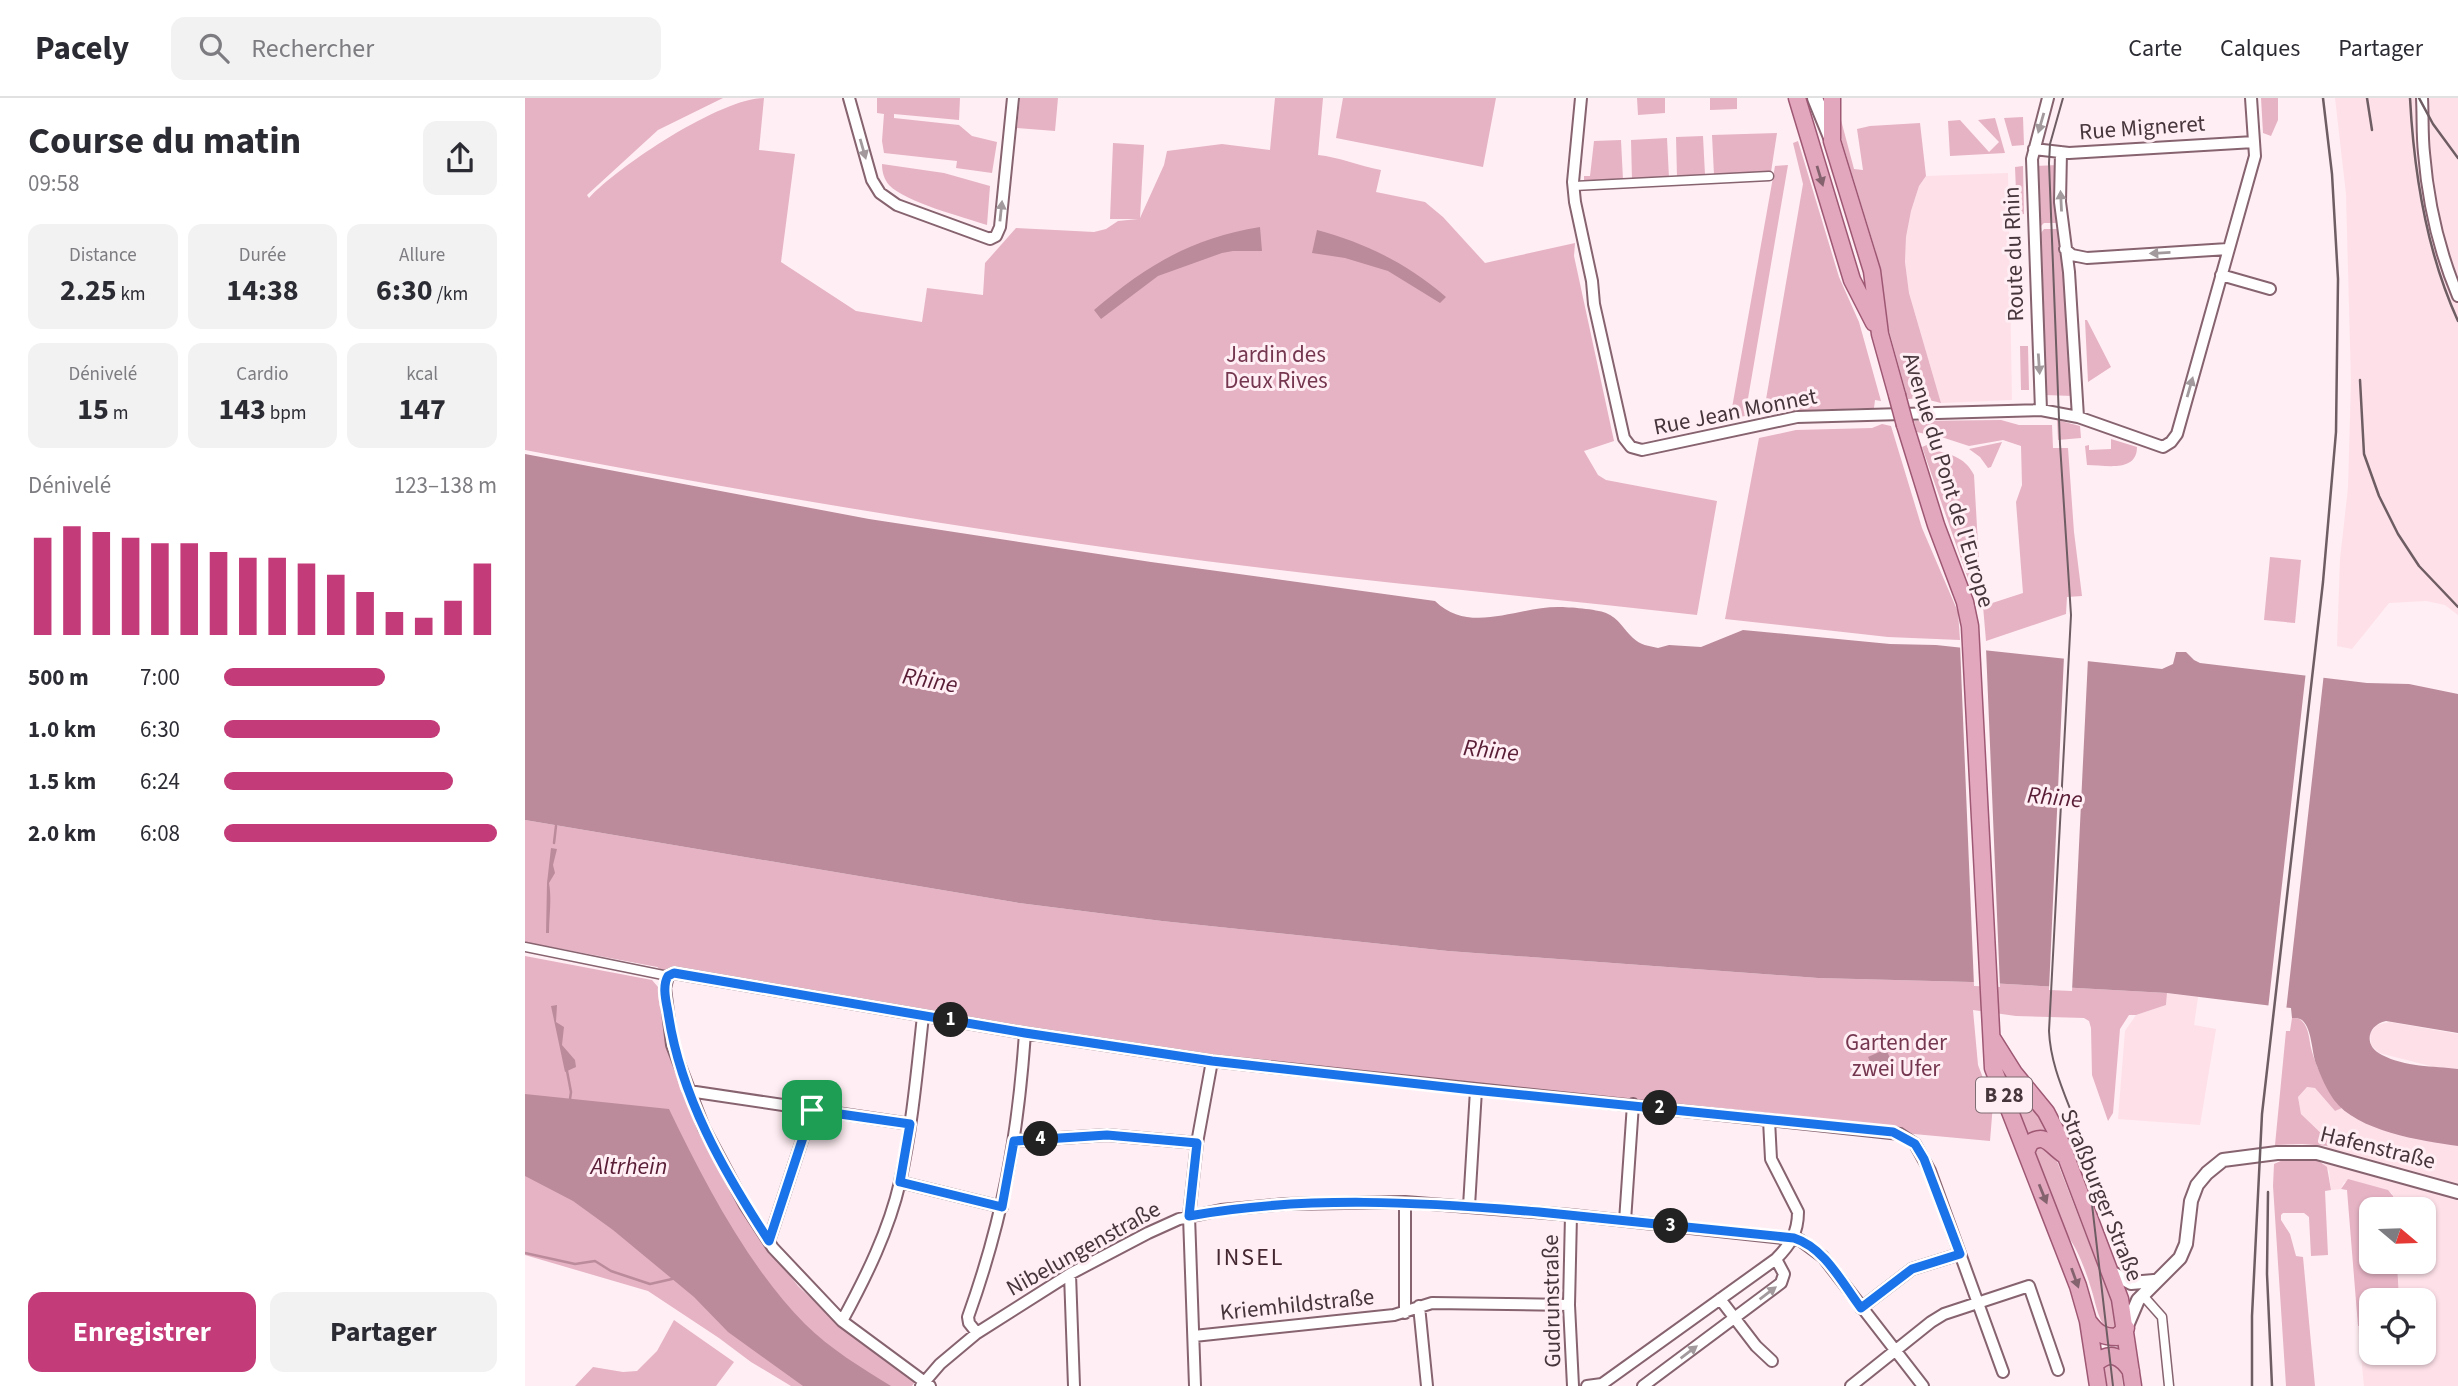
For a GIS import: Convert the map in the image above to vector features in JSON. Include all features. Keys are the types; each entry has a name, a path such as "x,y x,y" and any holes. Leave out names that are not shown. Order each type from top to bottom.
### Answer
{"main road":[{"name":"Avenue du Pont de l'Europe","path":"1797,98 1852,280 1880,334"},
{"path":"1815,98 1832,141"},
{"name":"Avenue du Pont de l'Europe","path":"1832,98 1832,141 1871,271 1880,334 1936,525 1965,602 1971,640 1980,820"},
{"name":"Straßburger Straße","path":"1980,820 1993,1068 2078,1286 2088,1321 2098,1386"},
{"name":"Straßburger Straße","path":"1991,1036 2014,1073 2053,1124 2120,1299 2132,1379"},
{"path":"2026,1152 2034,1140 2045,1139 2066,1156"},
{"path":"2088,1321 2101,1336 2117,1337 2126,1328"},
{"path":"2095,1364 2104,1357 2114,1355 2125,1361 2132,1379"}],"street":[{"path":"850,104 876,187 886,198 897,205 990,239 998,233 1013,98"},
{"name":"Rue Jean Monnet","path":"1581,98 1574,186 1624,438 1636,450 1797,417 2041,410 2078,417 2163,447 2177,434 2221,275"},
{"name":"Route du Rhin","path":"2041,410 2032,175 2034,149 2048,98"},
{"path":"2251,98 2255,156 2221,275 2270,289"},
{"path":"2422,98 2424,150 2431,209 2458,296"},
{"name":"Rue Migneret","path":"2034,149 2061,152 2254,142"},
{"path":"2061,152 2060,194 2069,272 2078,417"},
{"path":"1574,186 1769,176"},
{"path":"2065,249 2072,255 2087,257 2228,249"},
{"path":"525,947 668,976 674,973 1025,1033 1212,1061 1883,1130 1900,1134 1915,1144 1930,1171 2003,1372"},
{"path":"668,976 665,988 673,1045 689,1091 723,1166 769,1241 842,1321 925,1385"},
{"path":"842,1321 866,1277 900,1182 923,1016"},
{"path":"977,1334 968,1317 986,1266 1002,1207 1020,1103 1025,1033"},
{"path":"1195,1386 1189,1216 1197,1143 1212,1061"},
{"path":"1469,1206 1476,1090"},
{"path":"689,1091 910,1124"},
{"path":"1625,1221 1633,1104"},
{"path":"769,1241 812,1110"},
{"path":"1587,1386 1602,1385 1776,1259 1791,1245 1798,1212 1771,1159 1769,1120"},
{"path":"1014,1141 1107,1135 1197,1143"},
{"name":"Hafenstraße","path":"2126,1328 2135,1305 2154,1281 2173,1266 2184,1250 2191,1201 2197,1185 2207,1172 2223,1160 2277,1153 2316,1153 2458,1192"},
{"path":"900,1182 1002,1207"},
{"path":"1405,1202 1405,1312"},
{"name":"Nibelungenstraße","path":"925,1385 940,1364 977,1334 1070,1274 1148,1233 1189,1216 1285,1204 1405,1202 1571,1215 1794,1238"},
{"name":"Gudrunstraße","path":"1571,1215 1569,1305 1573,1386"},
{"path":"1794,1238 1809,1245 1823,1257 1923,1386"},
{"path":"1861,1308 1912,1269 1960,1254"},
{"path":"1643,1386 1781,1283 1784,1274 1776,1259"},
{"path":"2111,1272 2131,1283 2154,1281"},
{"path":"1070,1274 1074,1386"},
{"path":"1851,1386 1944,1314 2029,1286 2058,1370"},
{"path":"1720,1299 1756,1346 1772,1361"},
{"path":"2146,1299 2162,1317 2169,1386"},
{"name":"Kriemhildstraße","path":"1194,1336 1405,1312 1432,1303 1569,1305"},
{"path":"1419,1306 1427,1386"}],"shaded area":[{"path":"2335,98 2458,98 2458,615 2445,605 2426,601 2389,603 2352,649 2337,646 2340,559 2348,488 2351,382 2346,194"},
{"path":"2008,173 2012,400 1941,403 1909,293 1905,262 1911,211 1919,186 1926,176"},
{"path":"2167,993 2198,997 2194,1025 2216,1029 2200,1125 2118,1119 2125,1031 2136,1015 2166,1005"},
{"path":"2390,1022 2458,1034 2458,1069 2438,1068 2379,1053 2371,1045 2370,1034 2376,1025"},
{"path":"2307,1087 2315,1088 2335,1111 2342,1108 2353,1117 2388,1131 2458,1146 2458,1386 2364,1386 2362,1365 2436,1365 2436,1288 2398,1288 2398,1274 2436,1274 2436,1197 2392,1197 2392,1193 2344,1182 2341,1189 2331,1190 2329,1171 2324,1164 2327,1139 2301,1114 2298,1097"}],"green space":[{"name":"Jardin des Deux Rives","path":"525,98 723,98 658,130 587,195 589,198 646,152 697,121 745,101 764,98 759,150 795,154 781,262 856,311 922,322 927,288 983,295 985,263 1016,228 1094,232 1106,229 1118,221 1138,219 1110,219 1113,143 1144,145 1140,218 1164,165 1167,151 1222,144 1270,150 1275,98 1323,98 1318,155 1381,170 1376,192 1425,202 1443,217 1485,263 1575,243 1574,256 1614,441 1584,451 1598,475 1606,480 1717,501 1697,615 1324,575 990,531 525,450"},
{"path":"877,98 960,98 959,120 894,114 894,118 959,125 972,136 997,142 992,173 956,168 957,161 884,153 884,114 877,113"},
{"path":"1020,98 1058,98 1055,131 1017,128"},
{"path":"1343,98 1496,98 1483,167 1336,138"},
{"path":"1637,98 1665,98 1665,113 1638,115"},
{"path":"1710,98 1737,98 1737,109 1710,110"},
{"path":"2261,98 2278,98 2278,120 2271,136 2263,133"},
{"path":"2023,117 2024,145 2012,146 2004,118"},
{"path":"1995,118 2005,153 1950,156 1948,121 1960,120 1989,152 1999,142 1978,120"},
{"path":"1841,120 1854,169 1863,170 1857,129 1920,123 1926,176 1919,186 1911,211 1905,262 1909,293 1941,403 1921,398 1908,399 1881,302 1876,252 1841,138 1838,121"},
{"path":"1777,133 1771,172 1714,175 1712,135"},
{"path":"1703,136 1705,175 1677,177 1676,137"},
{"path":"1667,138 1669,178 1632,180 1631,140"},
{"path":"1621,140 1623,180 1584,183 1584,176 1590,176 1594,141"},
{"path":"1798,141 1839,277 1859,322 1881,401 1875,400 1874,408 1812,410 1789,414 1790,405 1764,411 1803,184 1793,143"},
{"path":"882,164 944,173 990,186 987,225 935,208 897,191 886,180"},
{"path":"1788,165 1745,416 1730,419 1775,166"},
{"path":"2058,165 2060,223 2044,223 2036,231 2035,166"},
{"path":"2023,166 2024,214 2017,215 2015,167"},
{"path":"2044,229 2060,229 2066,271 2073,396 2045,395 2038,237"},
{"path":"2085,320 2111,367 2088,382"},
{"path":"2020,346 2028,346 2029,390 2021,390"},
{"path":"2001,420 2019,425 2052,425 2053,448 2068,448 2082,596 2067,597 2066,614 1986,641 1983,606 2023,593 2016,502 2022,485 2021,446 2003,440 1969,446 1926,432 1917,432 1914,421"},
{"path":"2057,420 2080,426 2081,438 2058,440"},
{"path":"1882,424 1891,426 1922,528 1958,612 1960,640 1888,637 1725,619 1759,438 1796,430 1872,428"},
{"path":"2111,439 2137,447 2132,461 2119,466 2087,465 2085,446 2089,445 2089,450 2111,449"},
{"path":"2002,442 1991,467 1988,468 1980,457 1969,449"},
{"path":"1929,444 1931,449 1961,460 1974,475 1980,579 1978,588 1973,593 1922,447"},
{"path":"2270,557 2301,560 2295,623 2264,620"},
{"name":"Garten der zwei Ufer","path":"525,820 1019,903 1162,921 1448,951 1818,978 1971,982 2167,993 2166,1005 2129,1015 2120,1029 2113,1113 2108,1121 2092,1075 2089,1021 2084,1018 2016,1016 1973,1010 1978,1065 1993,1104 1990,1141 1717,1116 1032,1035 676,979 657,967 525,942"},
{"path":"525,956 652,980 658,987 668,1045 680,1089 719,1165 764,1242 798,1286 832,1318 870,1348 919,1377 912,1386 791,1386 751,1362 648,1291 525,1255"},
{"path":"2292,1018 2300,1019 2306,1027 2320,1072 2342,1108 2335,1111 2315,1088 2307,1087 2298,1097 2301,1114 2327,1139 2328,1146 2275,1145 2286,1031 2290,1031"},
{"path":"2003,1069 2035,1107 2051,1134 2027,1138"},
{"path":"2038,1144 2053,1151 2092,1251 2102,1264 2120,1325 2109,1332 2099,1316 2079,1256 2062,1229 2032,1154"},
{"path":"2297,1159 2319,1161 2327,1167 2331,1190 2325,1191 2328,1255 2311,1256 2309,1217 2304,1213 2281,1215 2296,1256 2303,1257 2315,1386 2286,1386 2273,1186 2274,1164"},
{"path":"2348,1179 2388,1190 2393,1196 2359,1197 2359,1274 2398,1274 2398,1288 2359,1288 2359,1326 2347,1190 2341,1189"},
{"path":"674,1320 734,1362 716,1386 575,1386 593,1367 623,1372 637,1371 657,1351"},
{"path":"2105,1361 2121,1367 2123,1386 2104,1386 2102,1369"}],"water":[{"path":"1260,227 1262,251 1222,253 1158,276 1101,319 1094,310 1151,267 1191,246 1212,238"},
{"path":"1317,230 1386,256 1417,274 1446,297 1440,303 1388,271 1345,258 1312,253"},
{"name":"Rhine","path":"525,454 869,519 1151,562 1435,601 1449,611 1463,616 1494,617 1558,607 1596,610 1614,618 1639,642 1658,648 1669,645 1701,647 1743,630 1890,644 1936,645 2162,669 2173,664 2176,652 2186,652 2200,663 2367,683 2409,684 2458,694 2458,1033 2386,1021 2371,1031 2370,1041 2376,1051 2400,1062 2458,1069 2458,1146 2391,1133 2358,1120 2344,1111 2322,1079 2306,1024 2301,1019 2292,1018 2291,1008 2167,993 1971,982 1818,978 1448,951 1162,921 1019,903 525,820"},
{"path":"551,848 557,849 553,865 555,873 549,883 549,933 546,933 547,883"},
{"path":"557,1005 556,1022 564,1027 562,1045 575,1060 576,1067 565,1072 551,1006"},
{"path":"1886,1049 1894,1067 1876,1075 1868,1057"},
{"name":"Altrhein","path":"525,1094 669,1109 729,1222 784,1302 825,1342 891,1386 803,1386 728,1332 694,1297 613,1230 573,1201 525,1176"}],"pier":[{"path":"1960,645 1986,648 2000,987 1974,986"},
{"path":"2064,656 2088,658 2072,991 2049,990"},
{"path":"2306,671 2324,673 2286,1011 2268,1009"}],"waterway":[{"path":"554,843 556,826"},
{"path":"567,1071 570,1099"},
{"path":"525,1253 575,1264 595,1261 611,1271 650,1284 672,1279"}],"tram line":[{"path":"2063,98 2050,144 2049,163 2060,444 2071,615 2049,1031 2055,1065 2087,1161 2113,1386"}],"railway":[{"path":"2252,1386 2252,1316 2262,1114 2323,582 2336,432 2338,279 2332,174 2323,98"},
{"path":"2367,98 2372,130"},
{"path":"2410,98 2423,212 2438,267 2458,321"},
{"path":"2419,98 2433,124 2458,158"},
{"path":"2360,380 2364,454 2379,496 2398,534 2419,566 2458,607"},
{"path":"2268,1192 2267,1274 2272,1386"}],"district":[{"name":"INSEL","path":"1250,1257"}],"route":[{"path":"674,973 1025,1033 1212,1061 1893,1132 1915,1144 1924,1159 1942,1200 1960,1254 1912,1269 1861,1308 1823,1257 1809,1245 1794,1238 1571,1215 1405,1202 1285,1204 1189,1216 1197,1143 1107,1135 1014,1141 1002,1207 900,1182 910,1124 812,1110 769,1241 723,1166 689,1091 673,1045 665,988 668,976 674,973"}]}
